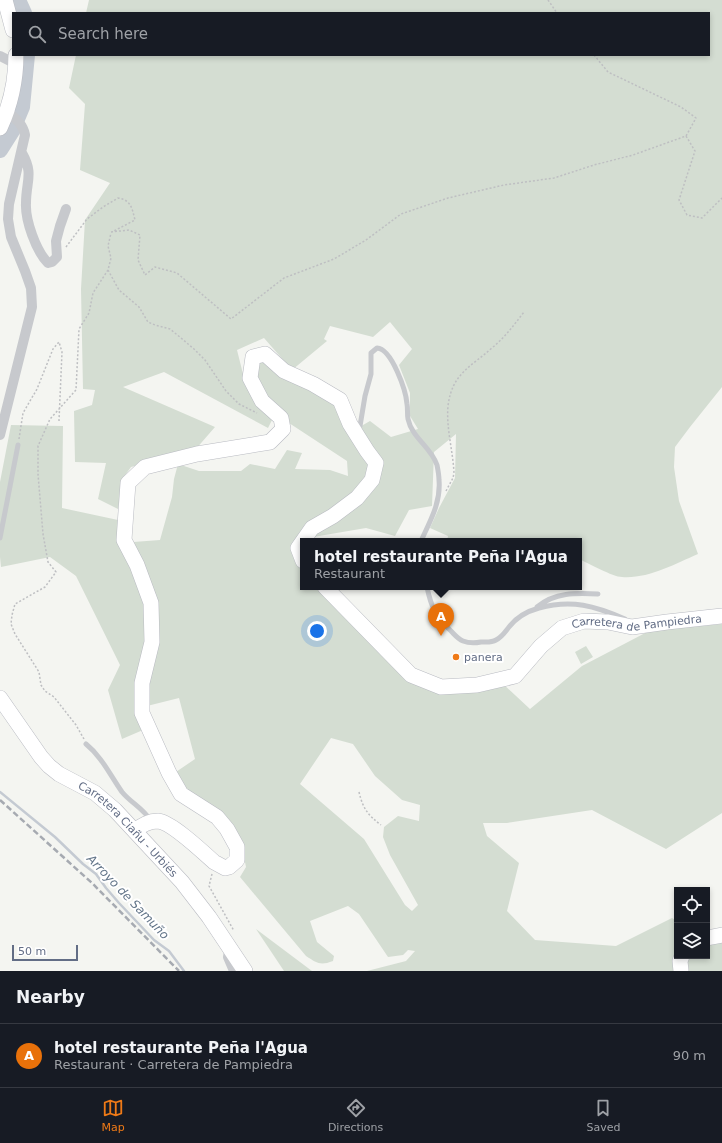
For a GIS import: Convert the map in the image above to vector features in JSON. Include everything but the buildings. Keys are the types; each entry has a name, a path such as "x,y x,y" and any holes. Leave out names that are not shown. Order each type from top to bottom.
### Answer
{"street":[{"path":"5,0 12,26"},
{"path":"0,56 16,59 9,113 0,128"},
{"path":"1,428 32,307 31,288 26,271 11,237 8,218 9,204 25,135 24,128 9,113"},
{"path":"22,152 28,167 26,217 39,250 48,263 52,262 57,257 56,241 66,209"},
{"path":"135,831 152,822 160,821 174,828 214,862 225,868 236,860 237,847 227,829 217,816 181,794 169,773 142,713 142,683 152,642 151,603 137,565 124,540 128,483 145,467 197,454 270,442 283,429 281,418 262,400 250,378 253,357 265,354 284,371 313,384 340,400 355,432 376,463 372,480 357,498 333,516 312,528 305,538"},
{"name":"Carretera de Pampiedra","path":"327,590 411,675 441,687 477,685 515,676 541,646 562,628 584,621 608,622 636,627 722,616"},
{"name":"Carretera Ciañu - Urbiés","path":"0,698 40,756 49,766 58,774 95,794 115,810 182,882 209,917 245,971"},
{"path":"710,937 722,935"},
{"path":"230,949 228,957 234,971"},
{"path":"681,959 681,971"}],"lane":[{"path":"355,432 360,426 365,396 371,374 371,353 377,348 380,348 389,355 402,386 407,405 407,415 410,427 432,455 437,466 439,490 436,508 422,538"},
{"path":"0,538 18,445"},
{"path":"428,590 430,603 442,622 459,639 464,641 484,642 495,641 520,617 535,609 543,602 557,596 569,594 598,594"},
{"path":"535,609 562,603 575,603 599,608 630,621 636,627"},
{"path":"86,744 95,752 124,793 143,810 152,822"}],"path":[{"path":"548,0 556,12"},
{"path":"111,232 129,230 140,235 138,260 145,275 155,267 177,273 231,319 284,278 334,258 366,240 401,214 448,198 504,185 554,178 594,165 633,155 686,136 696,118 681,106 608,72 595,56"},
{"path":"686,136 695,151 679,200 686,215 702,218 722,198"},
{"path":"57,257 88,219 103,206 118,198 124,199 133,210 135,220 111,232"},
{"path":"86,744 76,725 54,697 45,691 41,684 39,672 15,634 12,624 12,616 15,604 45,587 56,572 48,562 43,534 38,474 38,446 50,419 76,390 79,329 89,313 93,293 108,270 111,258 108,246 111,232"},
{"path":"108,270 119,290 139,307 148,322 170,329 181,338 205,360 226,391 239,404 257,413"},
{"path":"436,508 441,502 454,473 448,408 451,391 456,379 507,335 524,312"},
{"path":"18,445 23,413 36,389 53,349 59,342 62,352 59,421"},
{"path":"359,792 364,810 381,826"},
{"path":"214,862 209,886 234,932"}],"shaded area":[{"path":"89,0 722,0 722,387 675,447 674,467 679,501 698,554 671,566 642,576 622,577 582,560 582,538 448,538 448,536 430,528 455,478 456,434 434,452 432,506 409,510 395,536 366,528 312,538 300,538 300,560 298,563 300,566 300,590 321,590 409,678 502,683 530,709 582,666 649,631 722,624 722,813 666,849 592,810 507,823 483,823 487,836 519,863 507,911 535,940 616,946 672,918 674,919 674,959 710,959 710,934 722,940 722,971 367,971 406,961 415,951 408,950 403,955 388,957 359,914 348,906 310,921 317,942 334,956 333,961 319,963 306,956 240,877 246,867 242,847 184,791 173,774 195,759 179,698 139,708 143,730 122,739 108,690 120,665 76,576 50,557 1,567 0,482 11,425 63,426 62,508 118,520 120,543 160,540 172,497 174,479 178,464 199,471 241,471 250,464 275,469 287,450 302,453 295,469 330,470 348,476 347,461 268,411 257,380 256,360 264,359 337,403 349,433 370,421 391,437 418,429 410,416 410,393 399,365 412,349 390,322 373,337 330,326 324,339 327,341 292,370 264,338 237,350 246,386 272,420 268,428 164,372 123,387 215,427 195,450 131,467 123,478 118,509 98,499 106,463 75,462 74,411 92,405 95,390 83,389 81,289 85,220 110,183 80,170 85,104 69,88 76,56 710,56 710,12 86,12","holes":["331,738 353,744 375,776 402,800 420,805 419,821 398,816 384,827 383,837 390,855 418,905 412,911 405,905 364,839 300,784"]},
{"path":"586,646 593,657 581,664 575,652"},
{"path":"256,929 312,971 284,971"}],"waterway":[{"path":"18,0 24,12"},
{"path":"0,150 12,131 22,107 27,56"},
{"name":"Arroyo de Samuño","path":"0,792 55,837 83,864 96,874 119,903 154,940 169,951 184,971"}],"railway":[{"path":"0,800 92,883 179,971"}],"place":[{"name":"hotel restaurante Peña l'Agua","path":"441,636"},
{"name":"panera","path":"456,657"}]}
